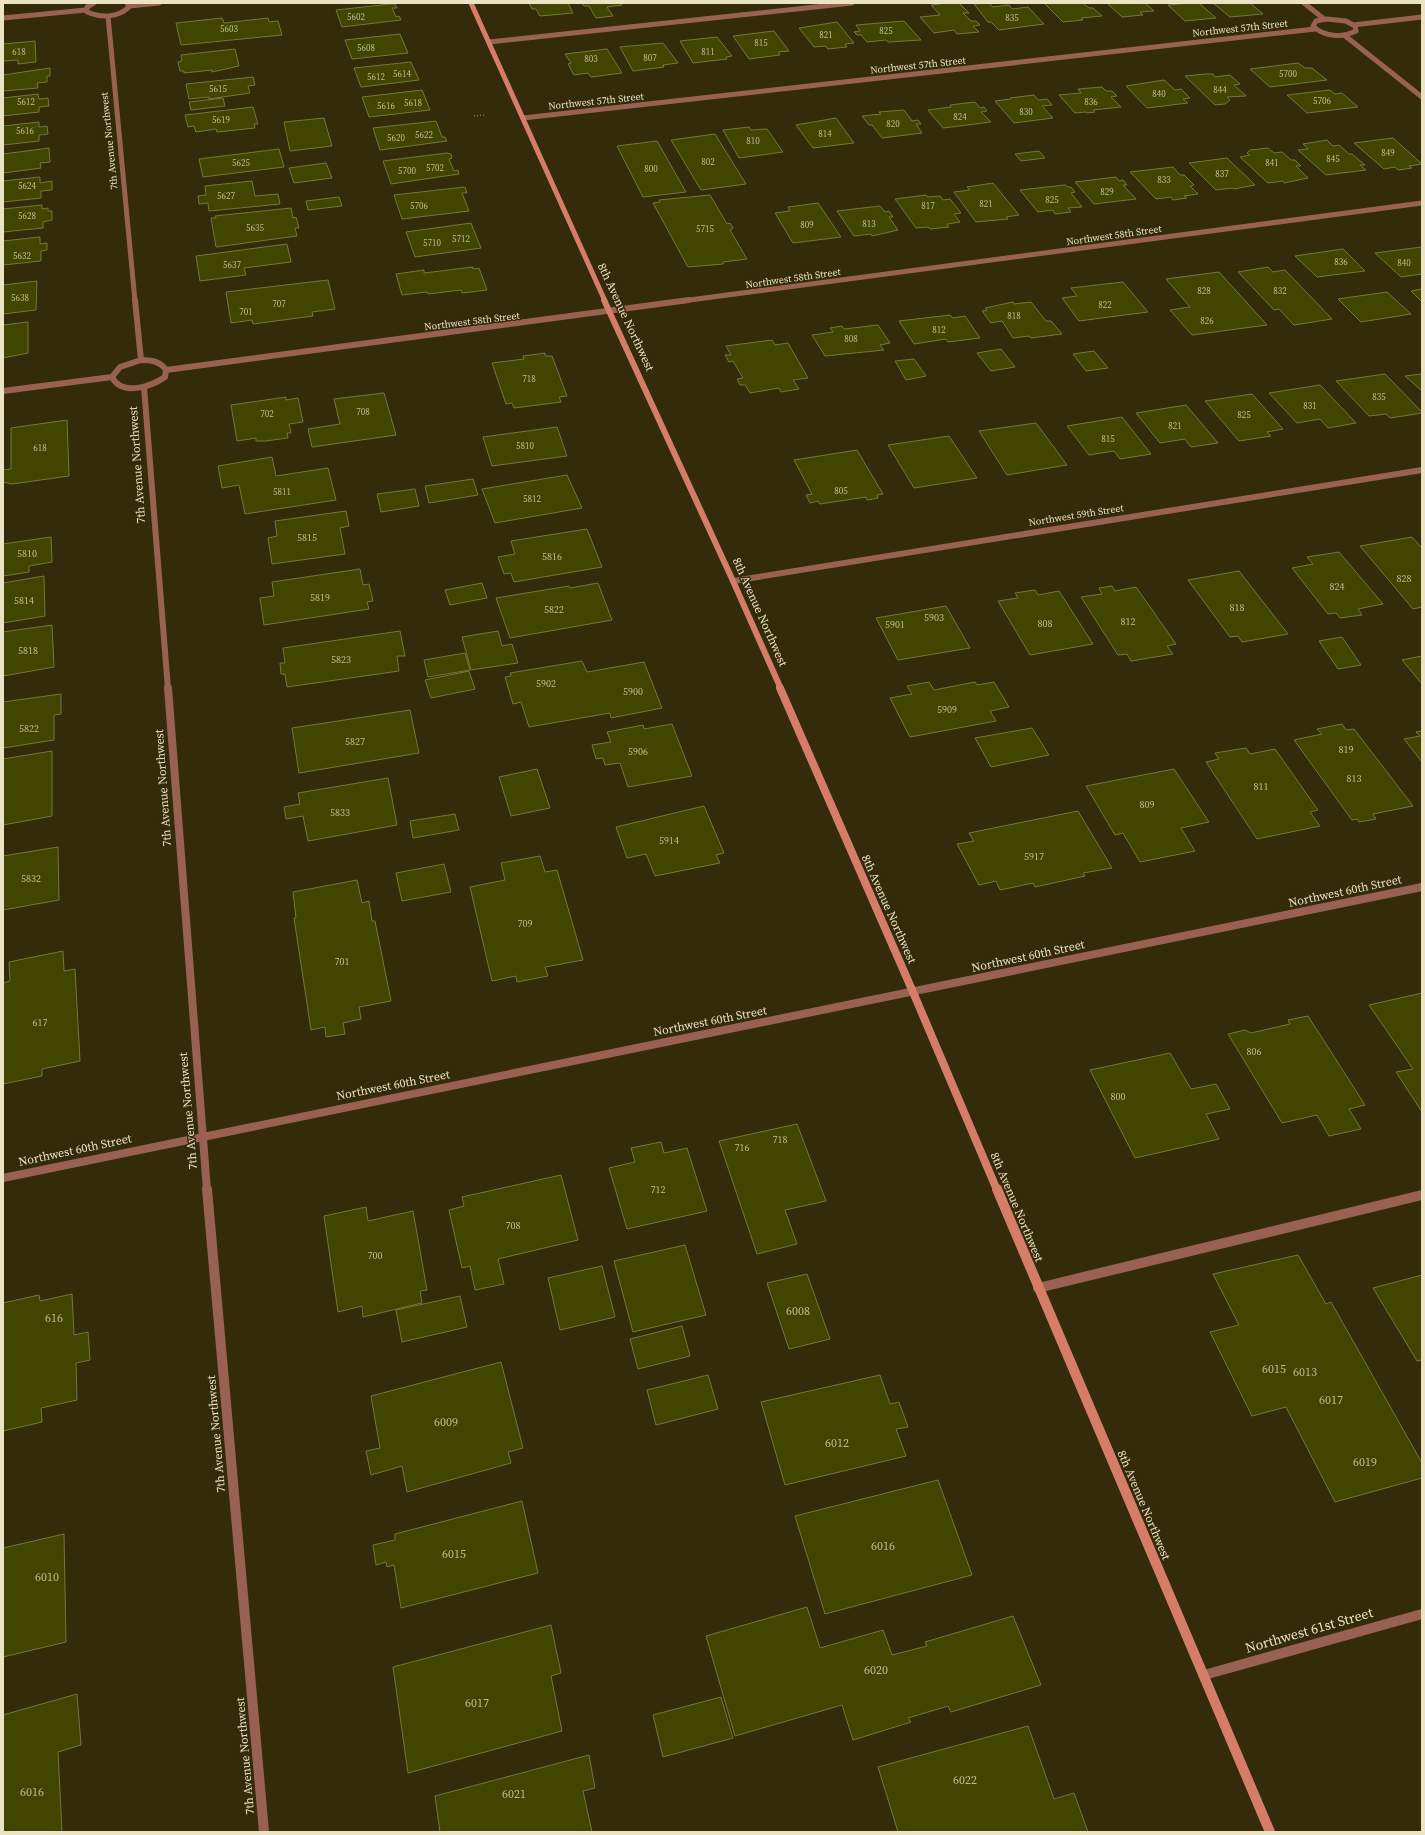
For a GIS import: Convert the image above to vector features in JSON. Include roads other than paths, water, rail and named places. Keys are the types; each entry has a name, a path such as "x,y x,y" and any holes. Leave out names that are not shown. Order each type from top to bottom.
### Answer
{"main road":[{"name":"8th Avenue Northwest","path":"471,3 733,581 913,992 1270,1832"}],"street":[{"path":"3,18 86,10 94,3"},
{"path":"86,10 91,14 108,16 124,12 128,4 159,3"},
{"path":"489,42 852,3"},
{"path":"1304,3 1324,19"},
{"name":"7th Avenue Northwest","path":"108,16 141,360"},
{"path":"1353,24 1356,31 1344,35 1326,34 1315,29 1313,26 1314,23 1324,19 1340,20 1353,24 1422,17"},
{"name":"Northwest 57th Street","path":"523,118 1315,29"},
{"path":"1344,35 1422,98"},
{"name":"Northwest 58th Street","path":"166,370 1422,203"},
{"path":"3,391 112,377 118,368 141,360 162,364 166,370 164,377 160,381 144,387 126,388 118,385 112,377"},
{"name":"7th Avenue Northwest","path":"144,387 202,1136 264,1832"},
{"name":"Northwest 59th Street","path":"733,581 1422,470"},
{"name":"Northwest 60th Street","path":"3,1178 1422,887"},
{"path":"1038,1288 1422,1195"},
{"name":"Northwest 61st Street","path":"1204,1675 1422,1614"}]}
